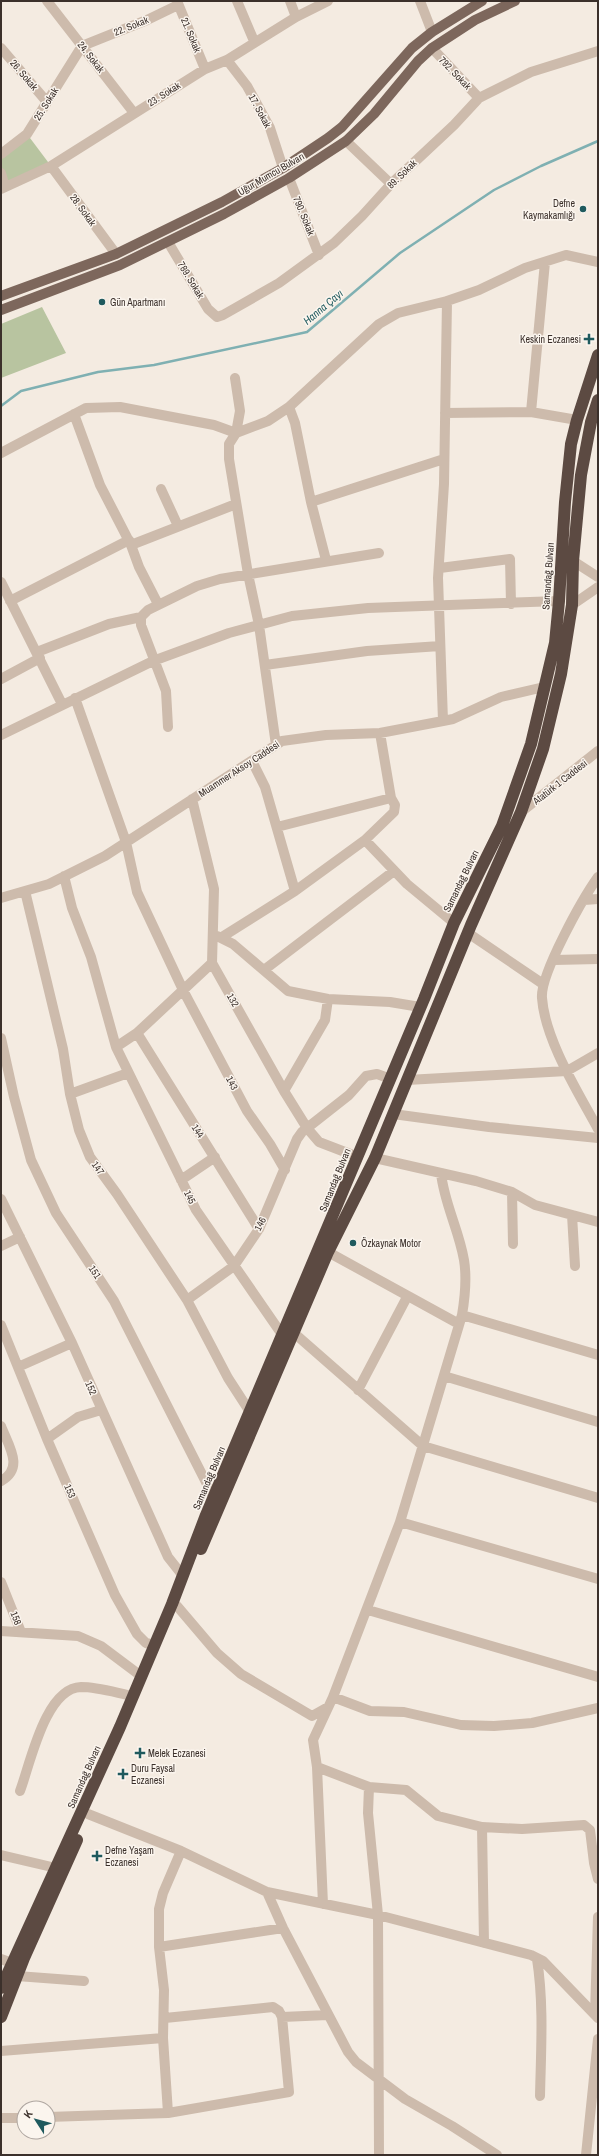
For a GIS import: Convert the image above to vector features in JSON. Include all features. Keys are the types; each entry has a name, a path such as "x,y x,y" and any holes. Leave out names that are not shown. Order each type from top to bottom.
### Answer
{"highway":[{"name":"Samandağ Bulvarı","path":"1,2017 17,1976 177,1606 454,922 502,826 531,744 555,643 565,502 571,444 576,420 598,355"},
{"name":"Samandağ Bulvarı","path":"1,1988 6,1961 56,1868 133,1696 250,1412 374,1158 468,933 521,812 542,749 561,674 572,604 573,561 582,475 591,422 598,400"}],"main road":[{"name":"Uğur Mumcu Bulvarı","path":"1,296 116,254 222,202 283,168 342,127 408,53 432,32 482,1"},
{"name":"Uğur Mumcu Bulvarı","path":"1,310 96,276 224,214 289,178 346,141 374,114 418,61 432,48 475,20 515,1"},
{"path":"283,168 289,178"}],"street":[{"name":"24. Sokak","path":"47,1 134,113"},
{"path":"237,1 254,41"},
{"path":"290,1 296,17"},
{"name":"23. Sokak","path":"3,188 51,166 205,69 227,60 254,41 328,1"},
{"path":"420,1 432,32"},
{"name":"22. Sokak","path":"82,46 147,20 178,3"},
{"name":"21. Sokak","path":"178,3 205,69"},
{"name":"25. Sokak","path":"1,154 27,134 82,46"},
{"name":"26. Sokak","path":"1,48 47,102"},
{"name":"792. Sokak","path":"432,48 479,98"},
{"name":"89. Sokak","path":"216,317 231,311 279,283 319,255 348,231 391,184 454,125 479,98 531,72 598,51"},
{"name":"17. Sokak","path":"227,60 247,86 270,128 283,168"},
{"path":"346,141 391,184"},
{"name":"28. Sokak","path":"51,166 116,254"},
{"path":"1,173 3,188"},
{"name":"790. Sokak","path":"289,178 319,255"},
{"name":"789. Sokak","path":"168,242 208,309 216,317"},
{"path":"1,453 86,408 120,407 214,425 236,434 268,421 288,407 379,324 398,313 447,301 478,290 525,268 566,255 598,262"},
{"path":"531,412 545,262"},
{"path":"443,721 438,607 444,459 447,301"},
{"path":"235,378 240,411 236,434 229,444 229,459 248,574 259,625 276,745"},
{"path":"288,407 296,423 311,502 326,560"},
{"path":"445,413 531,412 576,420"},
{"path":"74,414 100,485 130,542 139,567 158,604"},
{"path":"311,502 444,459"},
{"path":"161,488 178,526"},
{"path":"10,601 130,542 236,504"},
{"path":"1,679 38,655 109,624 141,616 158,604 197,586 220,579 326,560 379,553"},
{"path":"440,568 510,559 511,604"},
{"path":"573,561 598,577"},
{"path":"1,582 62,704"},
{"path":"572,604 598,588"},
{"path":"1,735 153,661 229,633 292,616 368,608 438,607 471,603 511,604 559,601"},
{"path":"141,616 140,625 166,691 168,728"},
{"path":"265,665 367,651 440,646"},
{"name":"Muammer Aksoy Caddesi","path":"1,898 49,884 105,856 282,741 326,735 380,733 453,719 500,697 544,687"},
{"name":"143","path":"75,698 126,842 137,892 184,992 247,1111 270,1144 285,1170"},
{"path":"218,936 295,891 365,840 394,812 395,805 391,798 380,733"},
{"name":"Atatürk 1 Caddesi","path":"521,812 598,751"},
{"path":"252,761 265,787 295,891"},
{"path":"277,826 391,798"},
{"path":"116,1047 137,1033 184,992 212,964 218,936 214,889 192,799"},
{"path":"365,840 394,871 454,922"},
{"path":"264,970 394,871"},
{"name":"145","path":"64,876 72,908 91,957 116,1047 196,1210 234,1266 288,1335 358,1390 423,1446"},
{"path":"598,877 568,928 543,984 542,998 549,1028 567,1071 598,1129"},
{"name":"147","path":"25,891 64,1049 70,1094 79,1130 90,1158 117,1194 187,1300 228,1378 250,1412"},
{"path":"584,900 598,899"},
{"path":"468,933 543,984"},
{"path":"218,936 264,970 288,991 328,999 390,1002 420,1007"},
{"path":"554,960 598,959"},
{"name":"132","path":"212,964 284,1091 307,1128 319,1142 358,1157"},
{"path":"284,1091 324,1020 328,999"},
{"name":"144","path":"137,1033 259,1229"},
{"name":"151","path":"1,1038 14,1097 31,1160 56,1213 114,1301 214,1498"},
{"path":"407,1080 567,1071 598,1053"},
{"path":"70,1094 128,1074"},
{"name":"146","path":"187,1300 234,1266 259,1229 297,1139 307,1128 349,1095 366,1076 377,1074 391,1079"},
{"path":"393,1114 489,1127 598,1138"},
{"path":"181,1180 215,1157"},
{"path":"374,1158 440,1173 512,1192 535,1205 598,1222"},
{"path":"323,1904 317,1767 313,1740 368,1610 400,1522 460,1320 466,1290 464,1260 442,1188 440,1173"},
{"path":"512,1192 513,1244"},
{"name":"152","path":"1,1199 72,1343 168,1557 183,1576"},
{"path":"572,1215 575,1266"},
{"path":"1,1246 20,1237"},
{"path":"328,1252 407,1297 460,1320 598,1354"},
{"path":"358,1390 407,1297"},
{"name":"153","path":"1,1325 5,1343 18,1367 47,1439 115,1595 137,1634 146,1643 154,1645"},
{"path":"18,1367 72,1343"},
{"path":"444,1376 598,1422"},
{"path":"47,1439 78,1417 101,1410"},
{"path":"1,1426 14,1461 13,1471 9,1477 1,1481"},
{"path":"423,1446 598,1498"},
{"path":"400,1522 598,1579"},
{"name":"158","path":"1,1582 21,1632"},
{"path":"177,1606 217,1653 241,1674 312,1716 330,1702"},
{"path":"368,1610 598,1677"},
{"path":"1,1631 78,1636 101,1646 141,1676"},
{"path":"20,1791 39,1730 50,1711 68,1692 81,1687 133,1696"},
{"path":"330,1702 370,1711 404,1712 460,1725 494,1726 532,1723 598,1708"},
{"path":"317,1767 369,1787 406,1790 438,1816 482,1827 522,1829 584,1825 590,1830 598,1879"},
{"path":"369,1787 368,1813 378,1915 379,2155"},
{"path":"88,1814 181,1852 267,1892 378,1915 484,1943 537,1959 543,1962 596,2016"},
{"path":"482,1827 484,1943"},
{"path":"168,2113 163,2038 165,2018 164,1990 159,1947 159,1909 163,1893 181,1852"},
{"path":"1,1855 56,1868"},
{"path":"267,1892 283,1928 328,2014 348,2052 356,2062 378,2077 405,2099 452,2126 497,2155"},
{"path":"596,2016 598,1917"},
{"path":"159,1947 283,1928"},
{"path":"537,1959 541,1985 542,2027 540,2096"},
{"path":"17,1976 84,1980"},
{"path":"56,2117 168,2113 289,2092 282,2017 279,2010 273,2007 165,2018"},
{"path":"282,2017 328,2014"},
{"path":"1,2051 163,2038"},
{"path":"586,2155 598,2039"},
{"path":"1,2118 16,2118"}],"green space":[{"path":"27,134 51,166 5,187 1,173 1,154"},
{"path":"42,307 66,353 1,378 1,324"}],"waterway":[{"name":"Hanna Çayı","path":"1,406 21,391 98,372 154,365 307,332 400,253 494,190 541,166 598,141"}],"place":[{"name":"Defne Kaymakamlığı","path":"583,209"},
{"name":"Gün Apartmanı","path":"102,302"},
{"name":"Keskin Eczanesi","path":"589,339"},
{"name":"Özkaynak Motor","path":"353,1243"},
{"name":"Melek Eczanesi","path":"140,1753"},
{"name":"Duru Faysal Eczanesi","path":"123,1774"},
{"name":"Defne Yaşam Eczanesi","path":"97,1856"}]}
